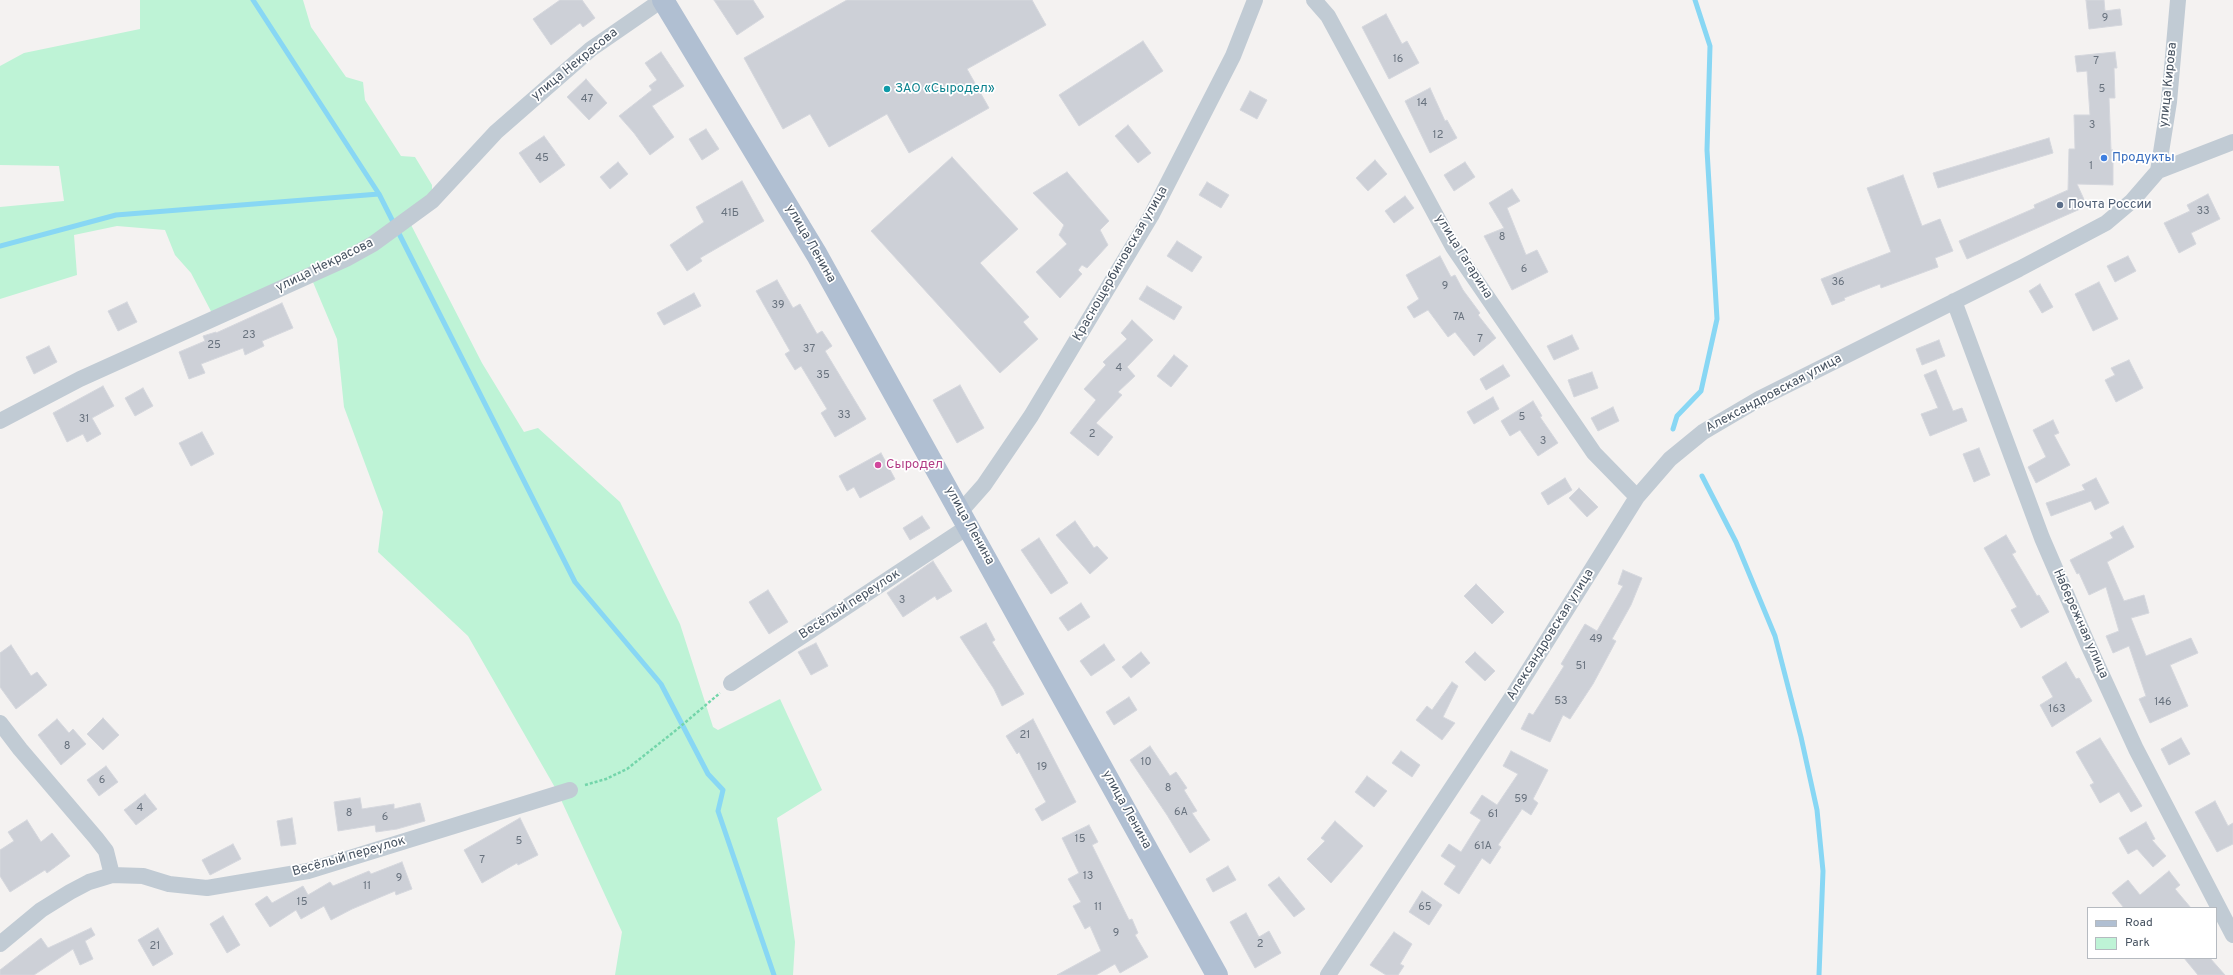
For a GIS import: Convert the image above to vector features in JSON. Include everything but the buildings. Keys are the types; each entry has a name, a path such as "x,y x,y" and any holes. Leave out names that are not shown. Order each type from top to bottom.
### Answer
{"main road":[{"name":"улица Ленина","path":"663,0 817,255 1217,975"}],"street":[{"name":"улица Некрасова","path":"0,421 87,376 346,259 373,244 432,201 496,132 590,49 663,0"},
{"name":"Краснощербиновская улица","path":"965,519 984,485 1032,416 1152,216 1233,56 1254,0"},
{"name":"улица Гагарина","path":"1314,0 1328,16 1453,247 1594,453 1637,497"},
{"name":"улица Кирова","path":"2158,171 2169,102 2178,0"},
{"name":"Александровская улица","path":"1328,975 1506,707 1637,497 1670,459 1702,432 1792,382 2106,223 2132,202 2158,171 2233,142"},
{"name":"Набережная улица","path":"1954,301 2042,538 2089,647 2136,749 2233,935"},
{"name":"Весёлый переулок","path":"731,683 965,519"},
{"path":"0,723 100,842 106,851 112,875"},
{"name":"Весёлый переулок","path":"0,944 52,902 89,882 112,875 143,876 169,884 207,888 308,871 570,790"}],"path":[{"path":"570,790 606,779 627,769 692,717 731,683"}],"green space":[{"path":"140,0 303,0 311,27 346,77 363,82 365,100 401,156 415,157 432,185 432,201 408,219 482,363 524,432 538,428 620,502 680,624 713,727 718,730 780,699 822,790 777,818 795,942 793,975 615,975 622,932 557,791 468,636 378,552 383,512 344,407 337,339 310,275 214,317 191,273 175,255 165,230 117,226 74,235 77,275 0,299 0,207 64,201 59,166 0,165 0,66 24,53 140,29"}],"waterway":[{"path":"253,0 379,194 575,582 661,684 708,774 723,790 718,811 774,975"},
{"path":"1673,429 1677,416 1701,391 1717,319 1707,150 1710,46 1695,0"},
{"path":"0,246 116,215 379,194"},
{"path":"1702,476 1736,542 1775,636 1801,737 1817,810 1823,871 1819,975"}],"place":[{"name":"ЗАО «Сыродел»","path":"887,89"},
{"name":"Продукты","path":"2104,158"},
{"name":"Почта России","path":"2060,205"},
{"name":"Сыродел","path":"878,465"}]}
